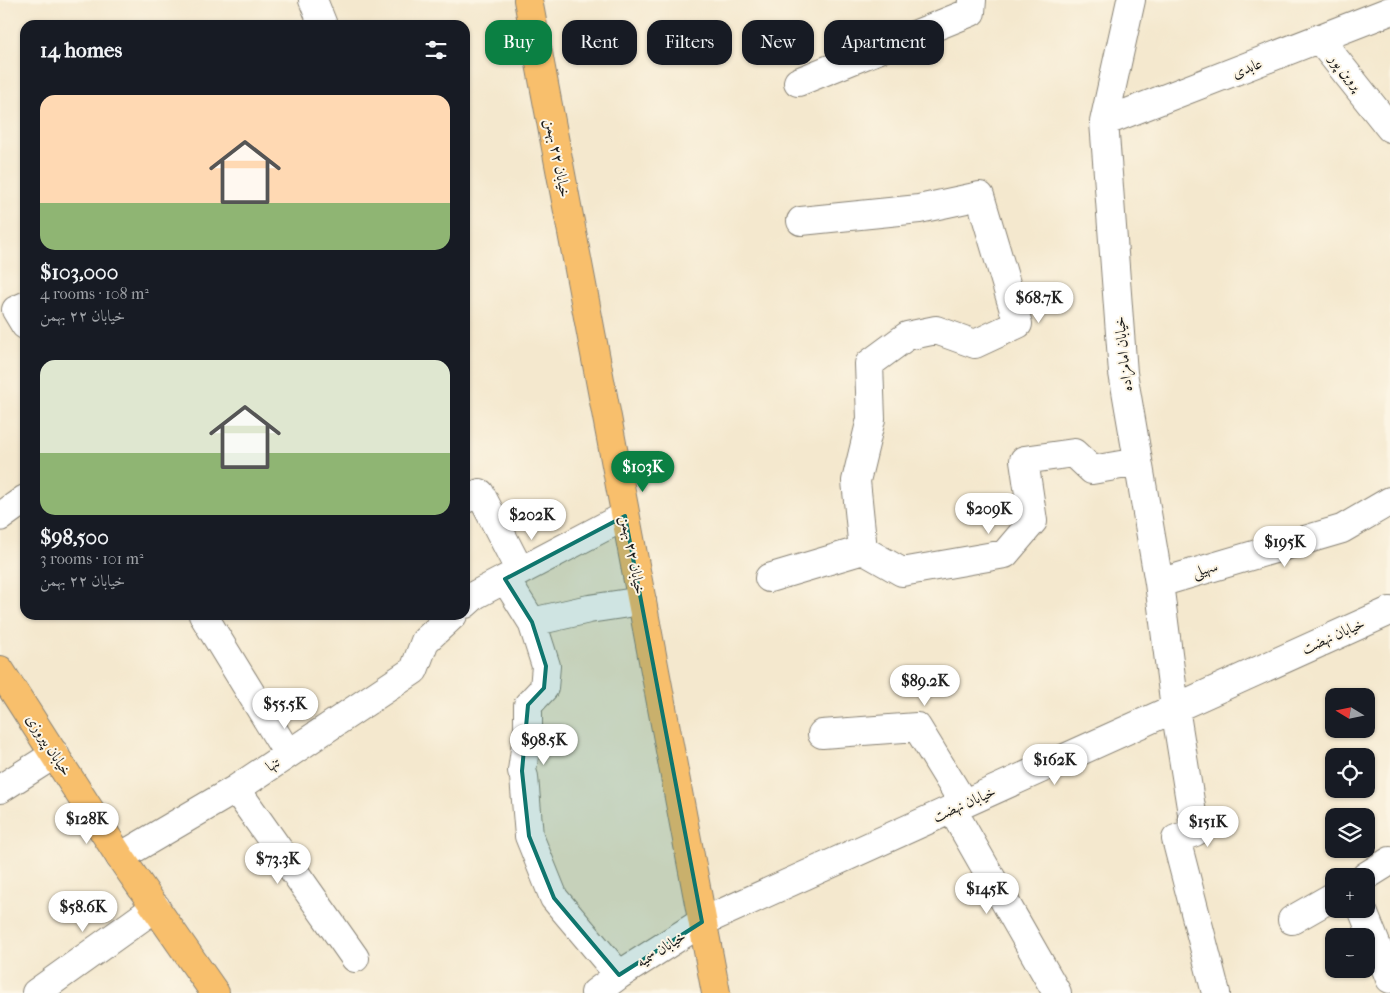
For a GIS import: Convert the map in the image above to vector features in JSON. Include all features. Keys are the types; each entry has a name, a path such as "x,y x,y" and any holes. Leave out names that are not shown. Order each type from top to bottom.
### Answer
{"main road":[{"name":"خیابان ۲۲ بهمن","path":"528,0 716,993"},
{"name":"خیابان پیروزی","path":"0,670 120,857 215,993"}],"street":[{"path":"313,0 321,20"},
{"path":"798,82 971,12 972,0"},
{"name":"خیابان امامزاده","path":"1131,0 1104,122 1123,373 1159,583 1175,708 1195,832 1176,839 1216,993"},
{"name":"عابدی","path":"1104,122 1320,40 1390,11"},
{"name":"پروین پور","path":"1320,40 1390,128"},
{"path":"801,221 919,209 980,196 1018,324 975,344 936,330 907,336 869,364 871,419 856,481 863,550"},
{"path":"769,578 863,550 902,572 1005,554 1033,521 1024,460 1074,453 1092,470 1138,462"},
{"path":"470,497 480,493 532,622 546,666 544,688 528,705 528,728 522,771 529,836 554,898 619,976"},
{"name":"سهیلی","path":"1159,583 1342,529 1390,501"},
{"path":"0,517 20,503"},
{"path":"470,600 475,595 625,516"},
{"path":"532,622 589,609 642,601"},
{"name":"خیابان نهضت","path":"702,922 1390,611"},
{"path":"206,620 288,754"},
{"name":"تنها","path":"120,857 236,789 414,670 425,641 448,620"},
{"path":"822,734 917,727 1057,993"},
{"path":"0,789 55,754"},
{"path":"236,789 355,958"},
{"path":"1375,870 1390,861"},
{"path":"1292,920 1325,901"},
{"path":"36,993 156,907"},
{"path":"1366,918 1390,979"},
{"name":"خیابان سمیه","path":"595,993 702,922"}],"highlighted area":[{"path":"625,516 702,922 619,975 554,898 529,836 522,771 528,705 544,688 546,666 532,622 505,579"}]}
